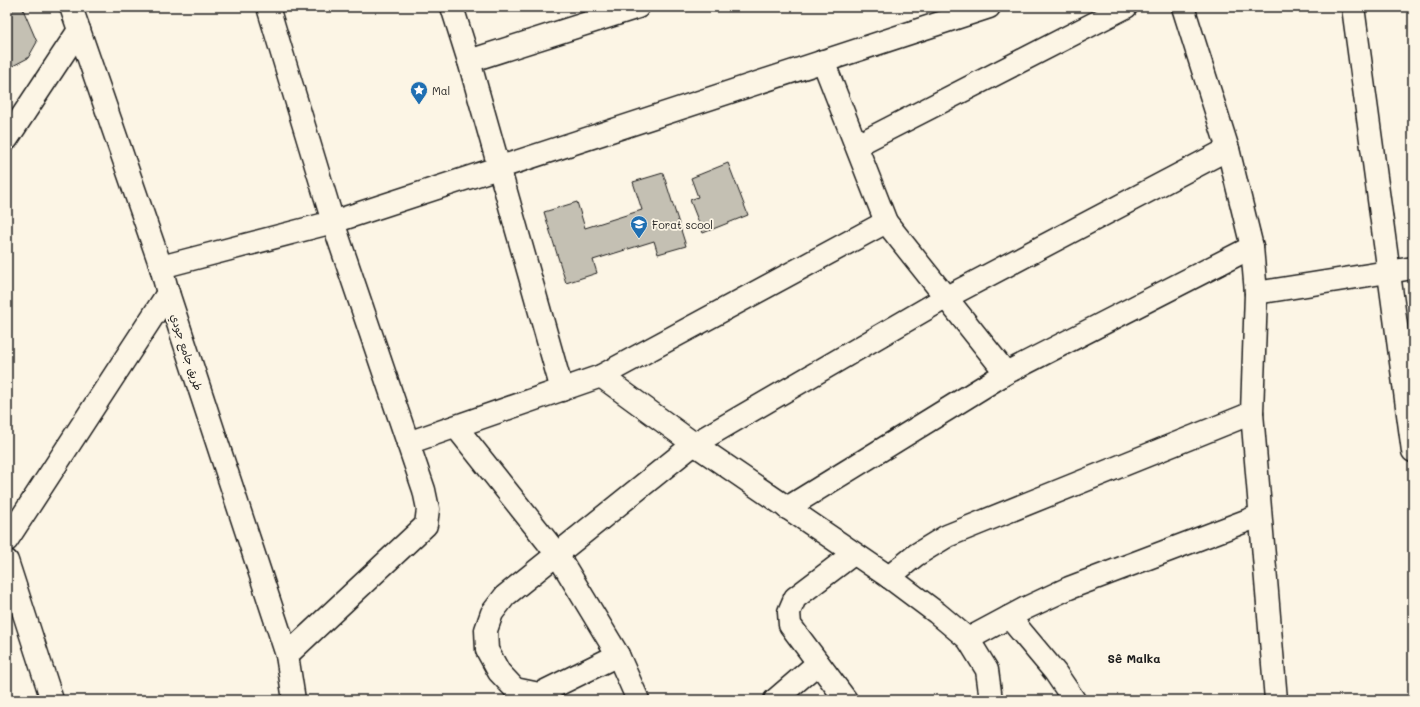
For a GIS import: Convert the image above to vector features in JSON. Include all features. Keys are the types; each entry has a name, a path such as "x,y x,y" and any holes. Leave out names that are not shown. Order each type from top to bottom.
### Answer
{"street":[{"name":"طريق جامع جودي","path":"71,7 161,267 168,293 287,655 294,700"},
{"path":"268,7 333,222 424,490 428,509 426,524 287,655"},
{"path":"452,7 469,61 562,390"},
{"path":"469,61 638,7"},
{"path":"161,267 333,222 986,7"},
{"path":"857,145 1126,7"},
{"path":"1183,7 1228,149 1252,247 1256,293 1252,413 1259,516 1276,700"},
{"path":"1353,7 1390,271 1413,451"},
{"path":"7,139 79,30"},
{"path":"823,61 886,222 1006,374"},
{"path":"618,655 539,694 515,689 499,672 487,650 486,630 492,613 505,596 694,444 945,298 1228,149"},
{"path":"408,443 601,376 886,222"},
{"path":"787,508 1006,374 1252,247"},
{"path":"1256,293 1413,268"},
{"path":"7,540 168,293"},
{"path":"601,376 694,444 853,554 889,577 937,613 968,639 987,670 991,700"},
{"path":"889,577 916,555 947,536 1252,413"},
{"path":"456,427 557,554 618,655 638,700"},
{"path":"968,639 1009,616 1069,588 1259,516"},
{"path":"846,700 790,625 789,612 795,598 853,554"},
{"path":"7,561 52,700"},
{"path":"1009,616 1055,672 1074,700"},
{"path":"775,700 818,663"}],"building":[{"path":"7,7 22,7 37,42 28,58 7,69"},
{"path":"728,163 748,215 703,233 690,200 698,197 691,178"},
{"path":"663,173 686,246 658,254 654,241 593,260 597,273 566,283 544,212 577,202 585,228 642,210 633,182"}],"place":[{"name":"Mal","path":"419,105"},
{"name":"Forat scool","path":"639,239"}],"district":[{"name":"Sê Malka","path":"1134,658"}]}
